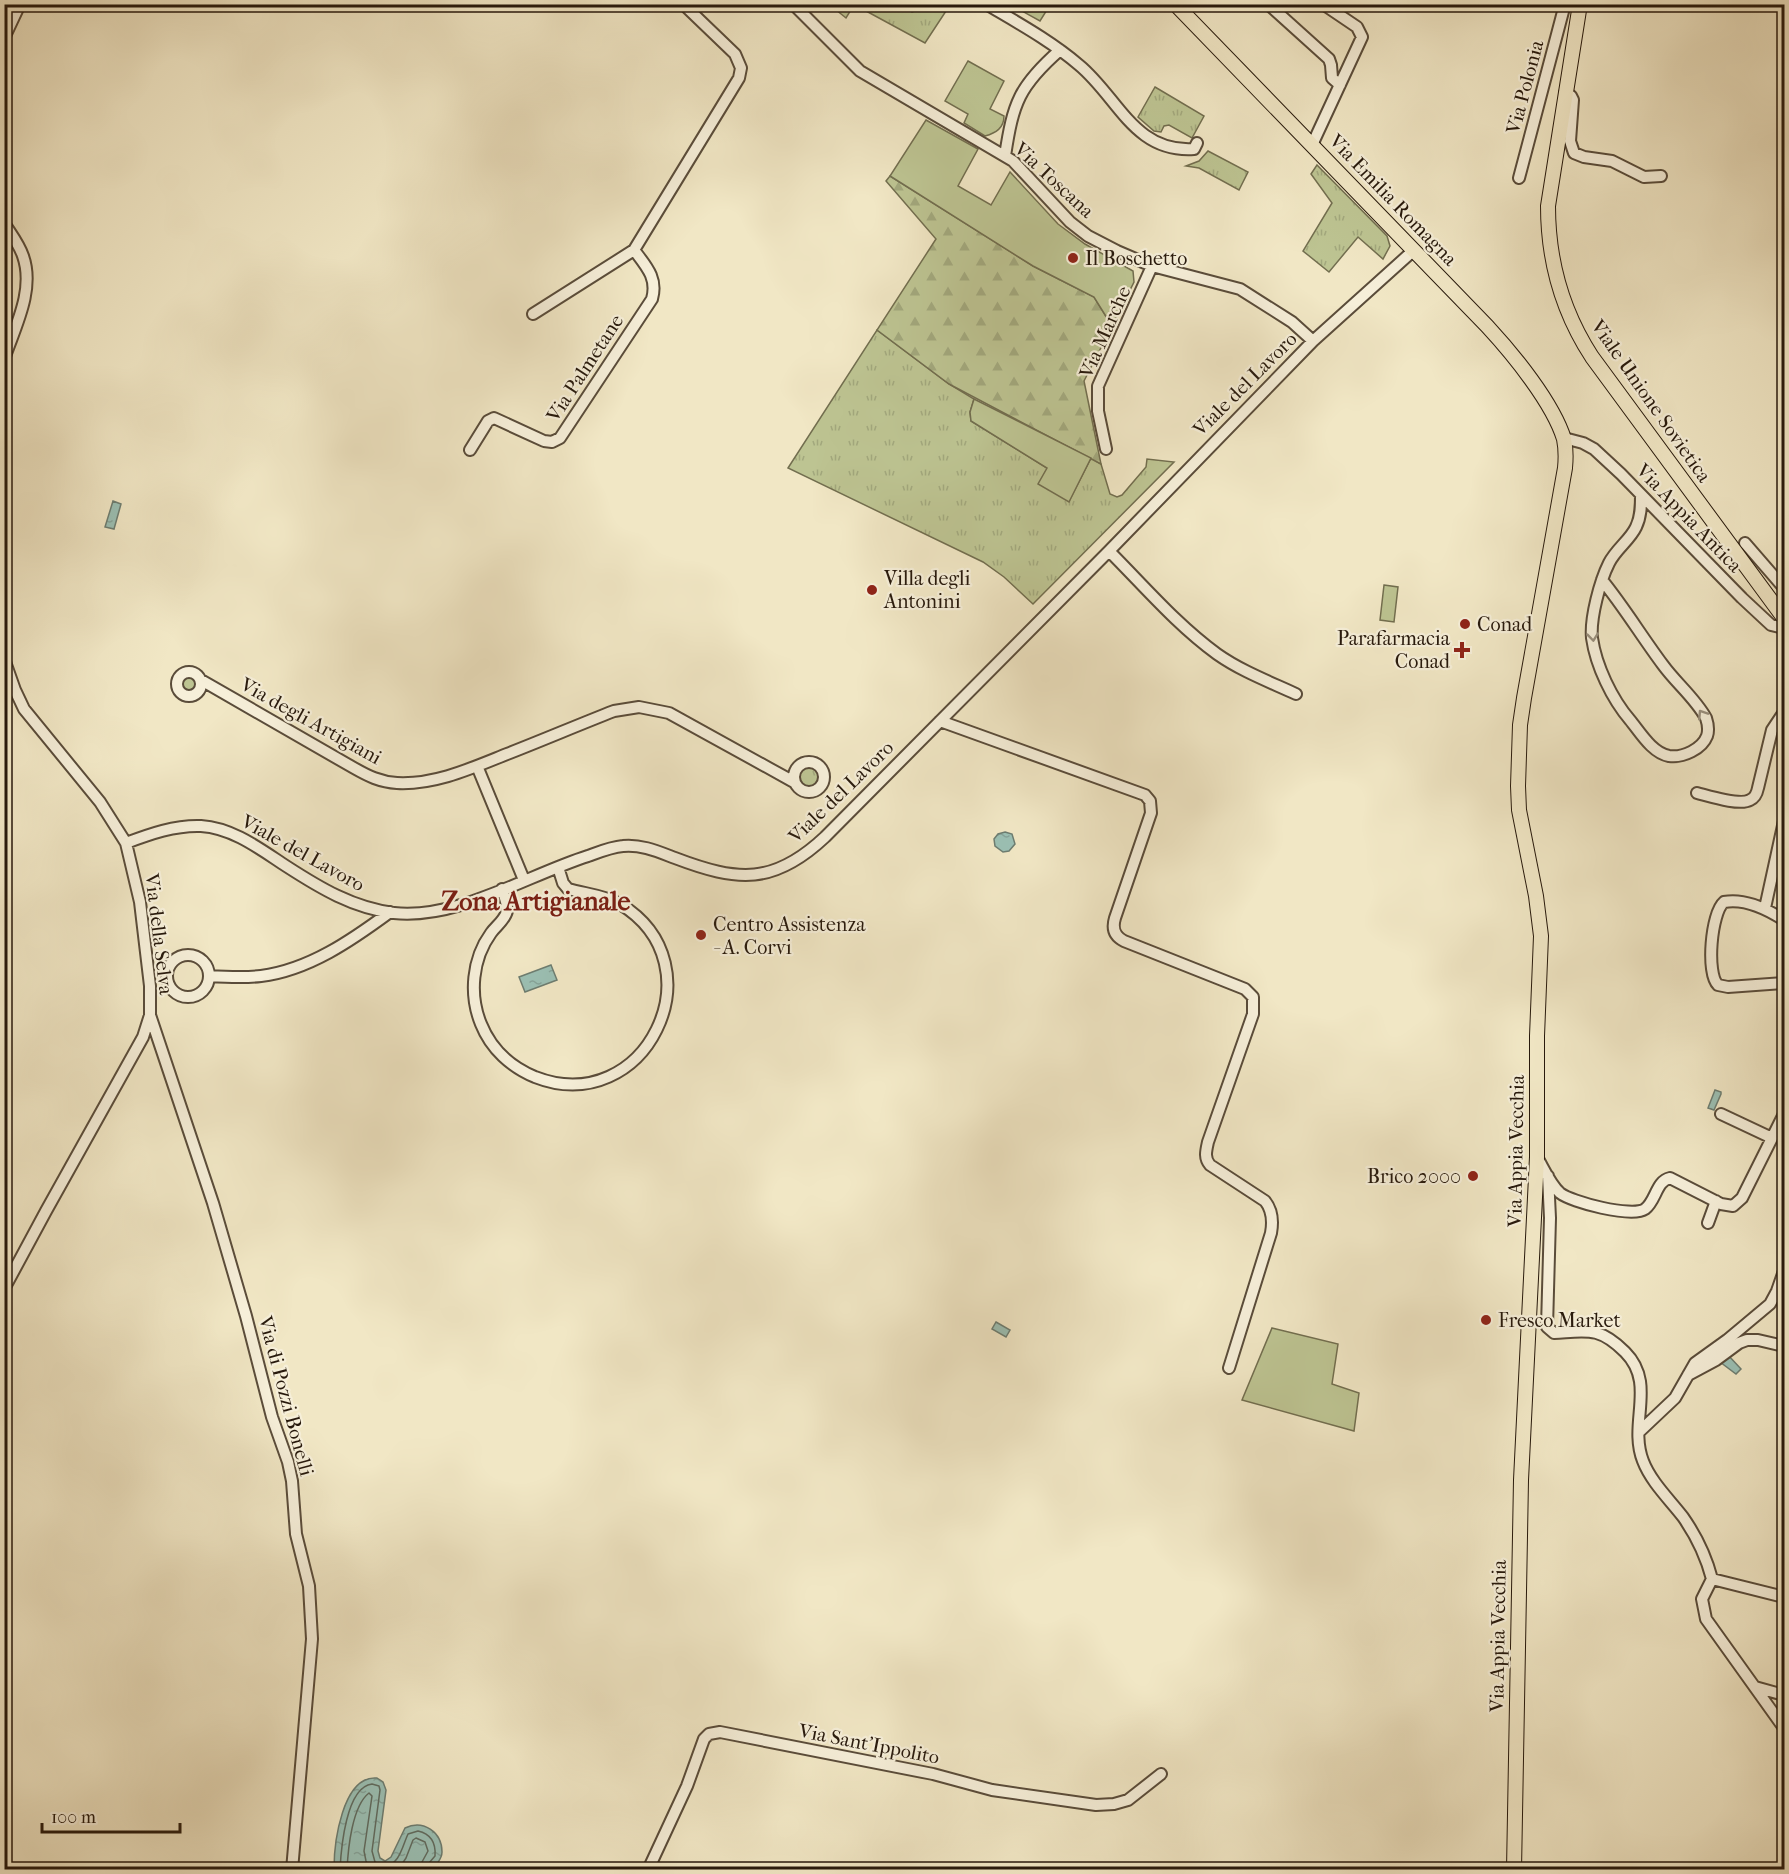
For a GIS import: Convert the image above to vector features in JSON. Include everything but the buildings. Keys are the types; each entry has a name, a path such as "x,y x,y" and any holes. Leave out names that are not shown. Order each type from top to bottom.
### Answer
{"main road":[{"name":"Via Emilia Romagna","path":"1175,4 1487,326 1512,355 1544,401 1563,438"},
{"name":"Viale Unione Sovietica","path":"1580,4 1548,206 1550,247 1562,298 1575,328 1592,357 1742,546 1785,618"},
{"name":"Via Appia Vecchia","path":"1514,1869 1521,1480 1537,1157 1537,1036 1541,936 1536,896 1521,819 1518,786 1520,725 1565,468 1563,438"}],"street":[{"path":"4,38 20,4"},
{"path":"533,314 634,250 741,74 735,54 683,4"},
{"name":"Via Toscana","path":"793,4 860,71 1005,156 1019,167 1081,231 1117,251 1152,266 1240,289 1292,322 1313,341"},
{"path":"986,4 1060,50 1092,77 1138,131 1162,145 1179,150 1194,149 1197,143"},
{"path":"1268,4 1329,59 1332,78 1340,85"},
{"path":"1312,145 1360,43 1362,34 1357,27 1323,4"},
{"name":"Via Polonia","path":"1519,178 1565,4"},
{"path":"1005,156 1013,114 1022,91 1036,71 1060,50"},
{"path":"1565,93 1574,100 1570,141 1575,153 1584,157 1612,161 1644,177 1661,176"},
{"path":"4,223 22,253 26,274 26,288 20,313 4,359"},
{"name":"Via Palmetane","path":"470,450 487,422 492,418 500,419 544,441 555,441 563,436 652,299 654,290 652,276 634,250"},
{"name":"Viale del Lavoro","path":"126,843 173,829 198,826 218,829 250,843 315,885 343,899 365,907 390,912 415,913 457,906 558,867 610,849 630,846 650,849 698,867 728,874 754,875 777,870 798,858 825,837 1109,551 1313,341 1414,250"},
{"name":"Via Marche","path":"1106,449 1098,411 1098,386 1152,266"},
{"name":"Via Appia Antica","path":"1563,438 1591,447 1742,598 1771,624 1785,628"},
{"path":"1602,580 1705,718 1707,736 1702,744 1688,753 1671,756 1656,749 1627,717 1600,665 1592,637 1592,624 1602,580 1612,558 1637,526 1641,496"},
{"path":"1742,546 1785,588"},
{"path":"1109,551 1211,650 1240,668 1296,694"},
{"name":"Via della Selva","path":"4,659 24,709 95,795 126,843 140,902 150,986 150,1015 143,1037 4,1289"},
{"name":"Via degli Artigiani","path":"201,680 375,779 397,783 440,779 618,710 639,707 656,709 674,715 794,782"},
{"path":"1697,793 1739,802 1747,802 1754,798 1772,730 1785,712"},
{"path":"940,721 1145,795 1150,801 1151,813 1115,918 1114,932 1124,941 1245,989 1253,997 1252,1014 1208,1142 1206,1154 1210,1165 1265,1201 1272,1219 1271,1233 1229,1368"},
{"path":"477,766 524,880"},
{"path":"1765,908 1785,821"},
{"path":"502,889 506,912 482,947 475,970 474,1001 484,1032 494,1048 506,1059 523,1072 539,1078 572,1084 605,1077 632,1062 647,1047 656,1033 666,1002 667,985 664,964 655,939 636,917 621,905 605,897 568,889 563,883 558,867"},
{"path":"1785,920 1765,908 1735,901 1724,902 1719,909 1713,936 1712,973 1714,981 1721,986 1728,987 1785,983"},
{"path":"209,976 250,977 285,971 341,947 390,912"},
{"name":"Via di Pozzi Bonelli","path":"150,1015 213,1203 292,1481 296,1534 309,1586 312,1639 292,1869"},
{"path":"1721,1114 1772,1138"},
{"path":"1537,1157 1556,1189 1569,1198 1627,1212 1638,1212 1650,1204 1662,1181 1670,1178 1730,1206 1739,1203 1785,1114"},
{"path":"1548,1176 1550,1218 1546,1328 1554,1333 1586,1330 1599,1333 1614,1341 1637,1367 1641,1377 1640,1450 1646,1469 1693,1533 1706,1556 1712,1579 1702,1599 1703,1613 1785,1728"},
{"path":"1708,1223 1716,1201"},
{"path":"1639,1432 1675,1398 1697,1360 1727,1340 1770,1304 1785,1271"},
{"path":"1686,1376 1716,1360 1743,1341 1755,1340 1785,1346"},
{"path":"1712,1579 1785,1597"},
{"path":"1755,1687 1785,1695"},
{"name":"Via Sant'Ippolito","path":"648,1869 690,1781 704,1739 712,1732 933,1774 998,1791 1096,1805 1128,1800 1161,1774"}],"green space":[{"path":"830,5 854,5 846,18"},
{"path":"855,5 899,5 912,12 918,10 922,5 932,5 946,11 925,43"},
{"path":"1011,5 1050,5 1040,21"},
{"path":"968,61 1004,81 990,109 1004,116 1003,124 996,132 985,136 964,123 968,114 945,101"},
{"path":"1155,87 1204,116 1192,138 1169,125 1164,126 1161,132 1154,131 1138,117"},
{"path":"926,120 978,149 958,186 991,205 1010,172 1058,224 1085,244 1133,271 1134,282 1112,326 1094,297 1033,266 890,176"},
{"path":"1208,151 1248,172 1239,190 1199,168 1186,166 1199,161"},
{"path":"1317,165 1387,236 1390,246 1383,259 1358,237 1329,272 1303,251 1332,203 1311,174"},
{"path":"890,176 1033,266 1094,297 1112,326 1084,381 1101,464 949,384 877,330 936,239 886,181"},
{"path":"877,330 949,384 974,399 970,412 971,421 1047,468 1069,501 1091,458 1101,464 1110,494 1117,497 1122,495 1146,467 1147,459 1174,462 1033,604 1004,577 983,562 788,468"},
{"path":"974,399 1091,458 1069,502 1038,484 1047,468 971,421 970,412"},
{"path":"1384,585 1398,587 1394,622 1380,620"},
{"path":"190,675 196,678 199,684 196,690 190,693 184,690 181,684 184,678"},
{"path":"809,767 816,770 819,777 816,784 809,787 802,784 799,777 802,770"},
{"path":"1272,1328 1338,1344 1332,1384 1359,1393 1354,1431 1242,1400"}],"water":[{"path":"113,501 121,504 114,529 105,527"},
{"path":"1005,832 1012,834 1015,844 1009,851 1003,852 995,846 994,839 998,834"},
{"path":"551,965 557,980 525,992 519,977"},
{"path":"1715,1090 1721,1094 1714,1110 1708,1108"},
{"path":"996,1322 1010,1330 1006,1337 992,1329"},
{"path":"1728,1355 1741,1369 1736,1374 1720,1362"},
{"path":"377,1778 383,1782 386,1790 378,1851 380,1858 385,1861 391,1857 405,1828 425,1826 435,1833 441,1845 441,1857 434,1869 334,1869 338,1828 348,1799 356,1787 365,1780"}],"place":[{"name":"Il Boschetto","path":"1073,258"},
{"name":"Villa degli Antonini","path":"872,590"},
{"name":"Conad","path":"1465,624"},
{"name":"Parafarmacia Conad","path":"1462,650"},
{"name":"Centro Assistenza - A. Corvi","path":"701,935"},
{"name":"Brico 2000","path":"1473,1176"},
{"name":"Fresco Market","path":"1486,1320"}],"district":[{"name":"Zona Artigianale","path":"536,901"}]}
